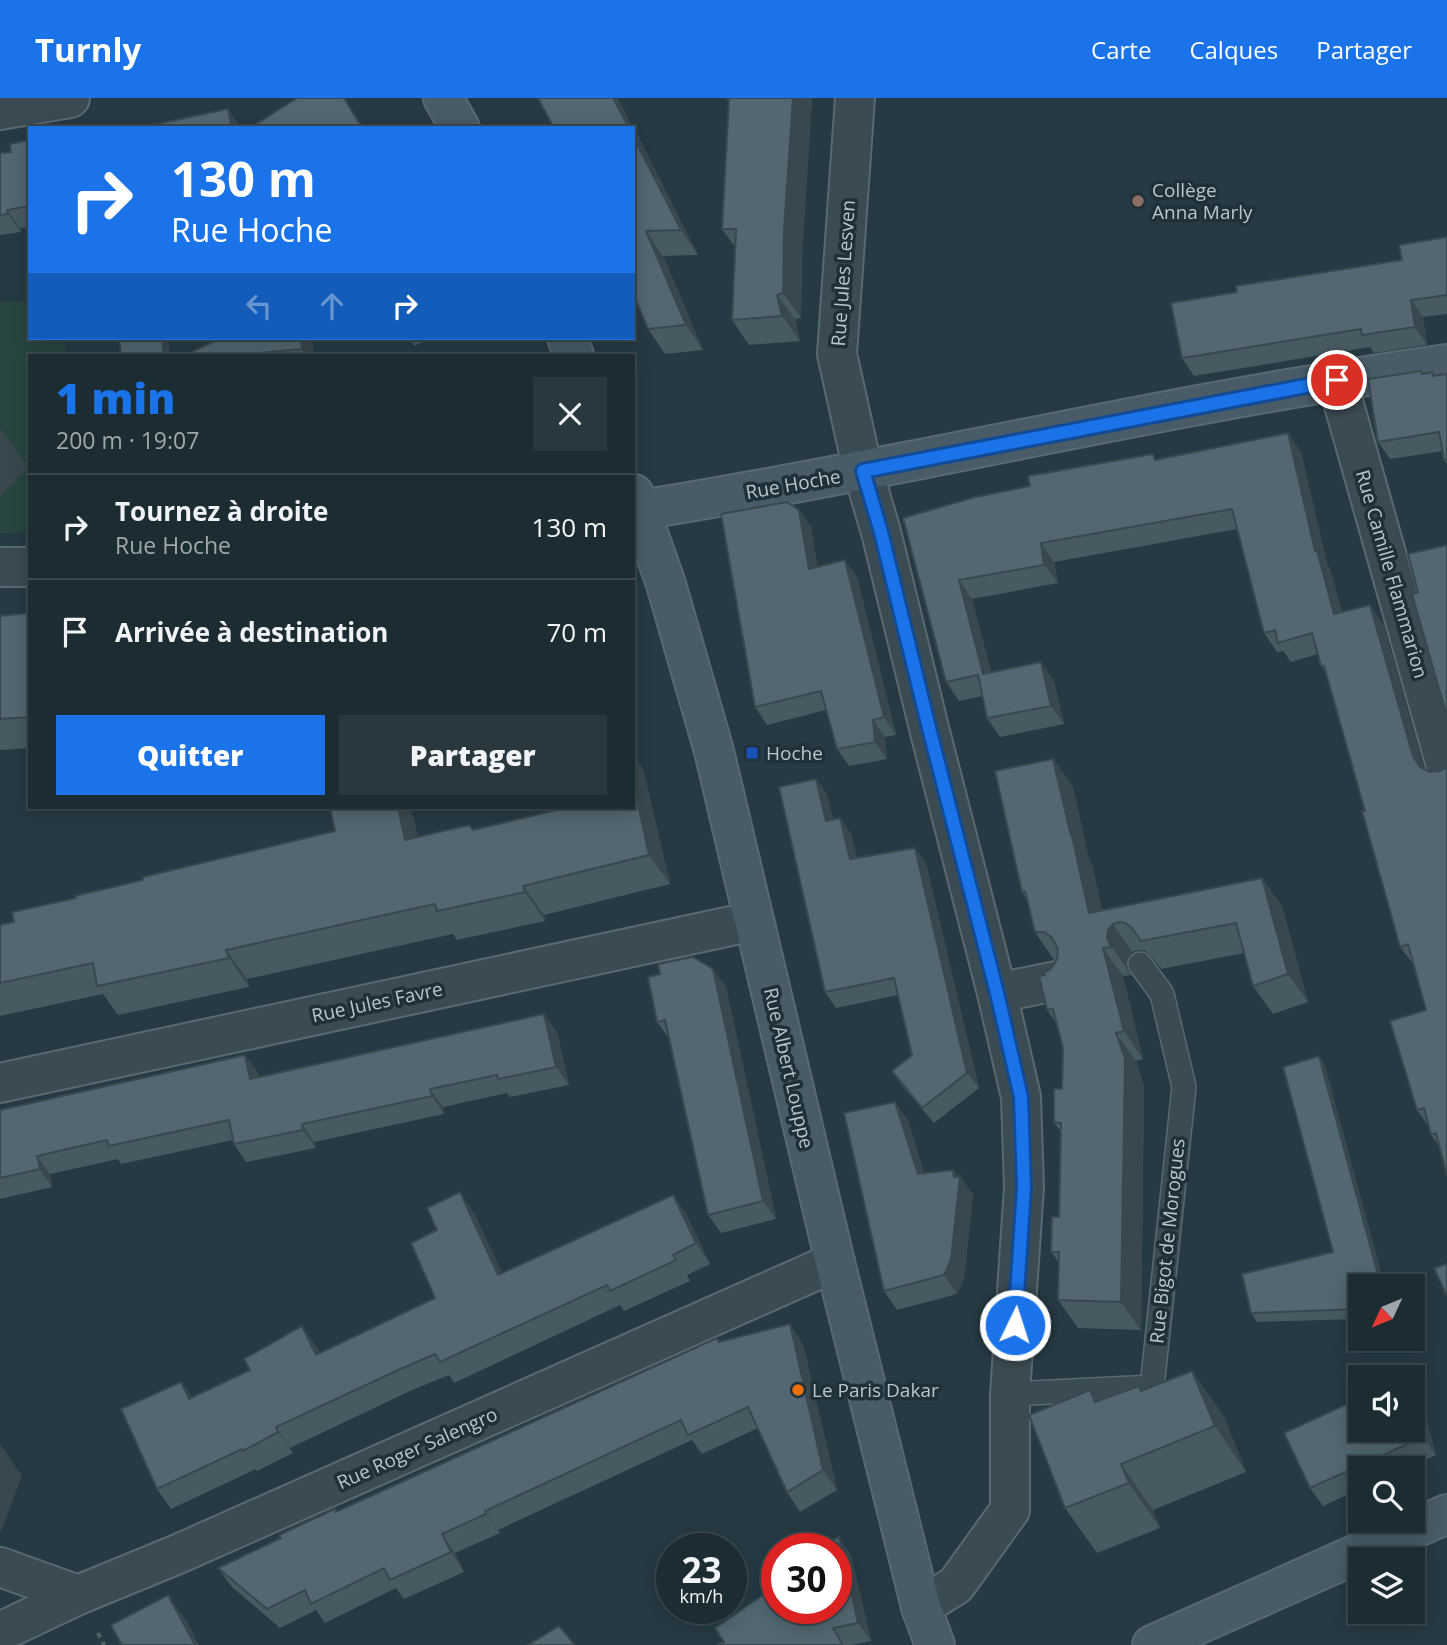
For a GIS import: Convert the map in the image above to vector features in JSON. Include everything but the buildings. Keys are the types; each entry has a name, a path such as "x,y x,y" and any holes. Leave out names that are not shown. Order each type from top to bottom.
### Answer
{"main road":[{"path":"443,98 459,126"},
{"name":"Rue Hoche","path":"636,505 699,501 1337,380 1447,364"},
{"name":"Rue Albert Louppe","path":"636,505 666,583 715,751 835,1262 921,1607 935,1645"},
{"path":"1152,1645 1447,1514"}],"street":[{"path":"0,110 70,98"},
{"name":"Rue Jules Lesven","path":"855,98 837,354 863,471 881,532 1021,1097 1024,1187 1010,1394 1010,1510 956,1585 921,1607"},
{"name":"Rue Camille Flammarion","path":"1337,380 1447,769"},
{"path":"0,567 28,567"},
{"name":"Rue Jules Favre","path":"0,1083 754,921"},
{"path":"997,993 1056,981"},
{"name":"Rue Roger Salengro","path":"0,1632 78,1595 178,1554 835,1262"},
{"path":"0,1567 78,1595"}],"lane":[{"name":"Rue Bigot de Morogues","path":"1010,1394 1152,1387 1184,1087 1162,994 1140,964"}],"green space":[{"path":"28,301 28,340 65,340 66,354 28,354 28,533 0,533 0,497 27,467 0,442 0,302"}],"place":[{"name":"Collège Anna Marly","path":"1138,201"},
{"name":"Hoche","path":"752,753"},
{"name":"Le Paris Dakar","path":"798,1390"}],"route":[{"path":"1015,1325 1024,1187 1021,1097 881,532 863,471 1337,380"}]}
